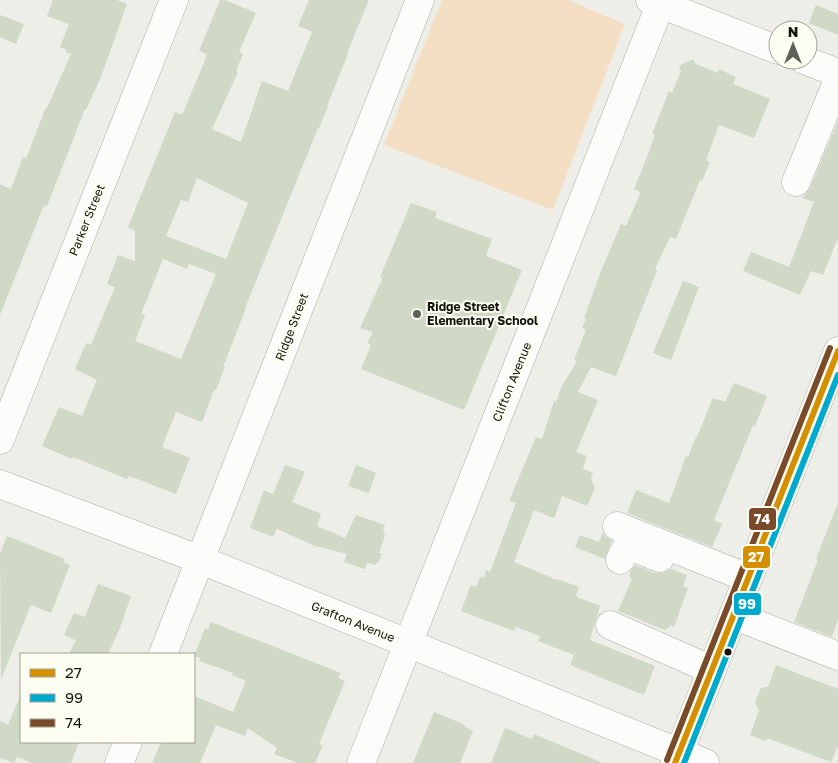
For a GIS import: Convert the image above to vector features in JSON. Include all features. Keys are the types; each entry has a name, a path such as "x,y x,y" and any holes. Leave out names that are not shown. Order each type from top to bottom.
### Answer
{"street":[{"name":"Parker Street","path":"0,440 174,0"},
{"name":"Ridge Street","path":"163,653 420,0"},
{"path":"658,1 768,46"},
{"name":"Clifton Avenue","path":"361,763 658,1"},
{"path":"818,65 838,73"},
{"path":"796,182 838,80"},
{"path":"677,758 838,350"},
{"name":"Grafton Avenue","path":"0,484 200,560 408,644 677,758 704,763"},
{"path":"617,526 741,595 838,656"},
{"path":"620,560 627,547 634,548 741,595"},
{"path":"610,625 712,670"},
{"path":"119,763 128,743"}],"shaded area":[{"path":"442,0 568,0 625,24 553,210 384,145"}],"building":[{"path":"53,0 117,0 127,4 101,77 85,109 47,206 44,205 0,315 0,184 11,189 23,157 26,159 46,107 71,54 60,47 69,24 47,16"},
{"path":"220,0 225,0 256,13 239,52 243,54 236,71 238,72 212,129 241,142 262,81 288,91 312,32 298,26 309,0 369,0 328,107 245,308 223,367 225,367 202,422 176,412 162,447 190,458 176,494 129,476 127,479 42,446 59,407 82,416 97,380 75,369 86,343 91,345 115,287 107,284 118,255 135,261 135,231 128,227 175,112 182,115 203,65 207,54 199,51","holes":["197,178 248,203 226,259 166,236 181,200 188,202","163,259 187,269 189,264 216,274 181,359 135,341 145,315 141,314"]},
{"path":"816,5 838,14 838,35 818,27 818,20 810,20"},
{"path":"0,15 24,24 16,44 0,37"},
{"path":"693,59 696,64 718,73 719,69 736,77 733,84 770,99 754,138 719,125 706,160 710,162 702,181 700,180 676,239 670,237 655,269 657,270 616,376 591,367 578,392 598,400 576,452 587,456 583,469 593,473 591,479 595,488 587,506 562,496 554,518 534,510 514,562 579,587 577,597 600,606 590,640 655,666 644,695 570,665 574,655 538,641 540,636 516,627 514,631 461,611 471,585 476,587 480,577 484,578 486,570 490,572 516,503 509,501 536,437 542,439 554,401 556,402 562,386 577,361 574,360 586,330 582,328 586,319 584,318 601,271 621,224 626,226 640,194 640,192 634,189 649,152 655,135 652,134 669,91 672,93 681,71 679,66"},
{"path":"838,121 838,238 823,275 811,271 800,295 743,271 751,252 789,267 814,202 802,198 810,188"},
{"path":"411,203 437,212 435,218 492,239 486,256 522,270 464,410 361,369 371,345 367,343 373,332 360,328 383,277 380,277"},
{"path":"683,281 699,287 671,360 653,353"},
{"path":"734,383 767,396 714,520 722,524 712,547 627,513 636,490 669,503 686,456 688,457 713,398 725,402"},
{"path":"285,465 305,472 292,502 321,514 317,526 345,538 356,515 385,525 383,530 385,535 379,553 382,554 376,565 367,563 365,569 344,562 347,554 315,546 277,529 273,537 250,528 264,490 273,494"},
{"path":"356,465 376,473 369,493 348,486"},
{"path":"837,505 838,620 832,637 794,622"},
{"path":"603,532 612,541 605,559 575,547 580,535 599,542"},
{"path":"7,536 65,559 63,562 70,565 51,613 31,605 1,679 0,554"},
{"path":"635,565 655,573 663,573 671,569 687,575 683,586 688,588 674,627 671,625 665,630 618,611 632,579 629,577"},
{"path":"98,584 131,596 120,628 108,653 70,653 76,640 64,635 74,613 85,617"},
{"path":"211,622 341,673 338,678 345,681 319,744 323,745 315,763 298,763 274,754 277,748 248,728 245,736 216,725 200,763 152,763 161,743 195,743 195,696 233,712 246,681 232,675 233,673 199,661 200,658 195,656 205,628 208,629"},
{"path":"776,665 838,689 838,745 831,762 767,738 766,741 750,735 759,710 755,703 761,688 768,687"},
{"path":"20,696 20,743 79,743 71,763 32,763 17,757 14,763 0,758 0,721 8,725"},
{"path":"434,712 463,724 473,731 460,763 413,763"},
{"path":"505,728 532,739 534,734 603,763 491,763"}],"transit line":[{"name":"74","path":"667,760 830,348"},
{"name":"27","path":"675,763 838,351"},
{"name":"99","path":"684,763 838,375"}],"place":[{"name":"Ridge Street Elementary School","path":"417,314"}]}
